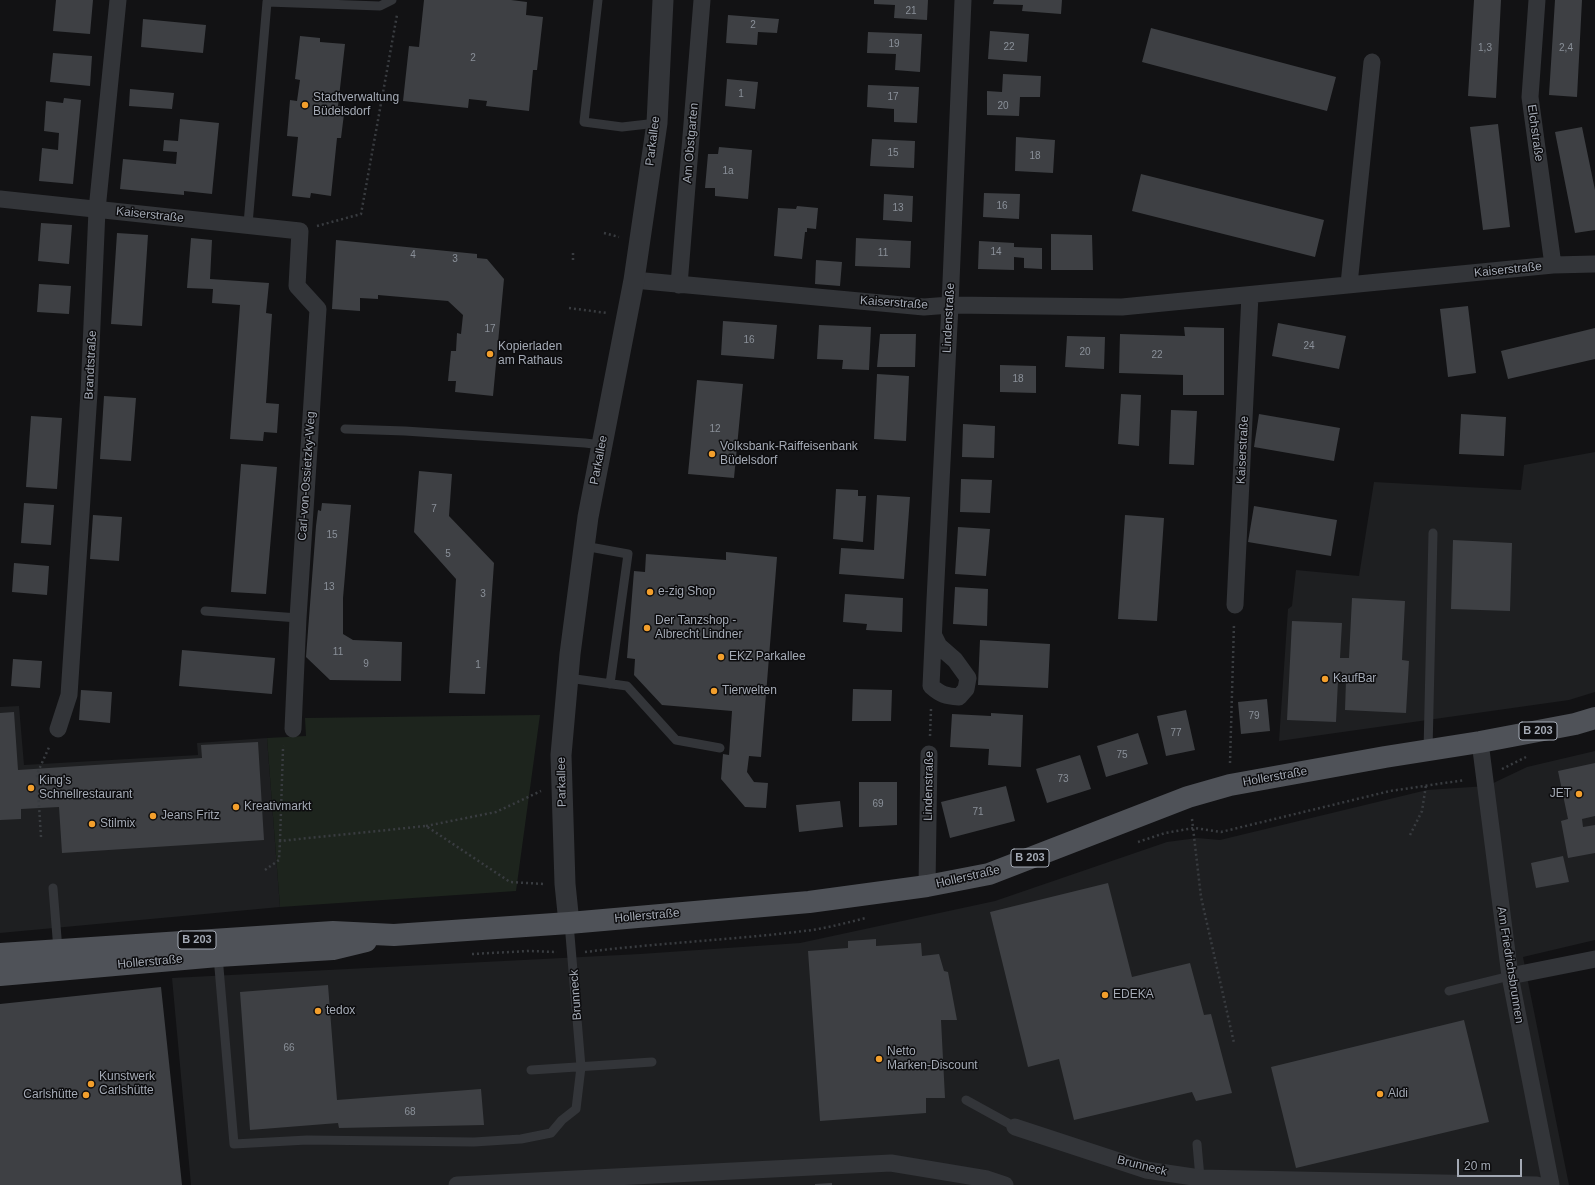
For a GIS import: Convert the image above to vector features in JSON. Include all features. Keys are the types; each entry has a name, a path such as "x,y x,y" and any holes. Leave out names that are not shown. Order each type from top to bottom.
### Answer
{"main road":[{"name":"Hollerstraße","path":"0,975 59,960 333,932 394,935 569,923 809,902 927,886 989,874 1188,797 1230,785 1384,757 1480,742 1574,724 1595,718"},
{"name":"Hollerstraße","path":"0,954 59,960 218,956 333,949 394,935"}],"street":[{"name":"Brandtstraße","path":"58,728 69,695 90,392 97,210 118,0"},
{"name":"Parkallee","path":"569,923 564,884 561,755 568,678 588,517 634,280 657,123 663,0"},
{"name":"Am Obstgarten","path":"679,285 702,0"},
{"name":"Lindenstraße","path":"932,686 963,0"},
{"name":"Elchstraße","path":"1537,0 1530,97 1553,265"},
{"path":"1349,284 1372,62"},
{"name":"Kaiserstraße","path":"0,199 97,210 248,224 300,231"},
{"name":"Carl-von-Ossietzky-Weg","path":"293,729 298,618 318,310 297,286 300,231"},
{"name":"Kaiserstraße","path":"634,280 924,307 950,305 1122,307 1553,265 1595,264"},
{"name":"Kaiserstraße","path":"1235,605 1250,295"},
{"path":"932,686 939,693 959,697 966,689 968,678 955,660 939,646 934,636"},
{"name":"Am Friedrichsbrunnen","path":"1480,742 1510,976 1551,1185"},
{"name":"Lindenstraße","path":"927,886 929,754"},
{"path":"1510,976 1595,959"},
{"name":"Brunneck","path":"1015,1127 1146,1170 1200,1178 1537,1185"},
{"path":"457,1185 891,1163 987,1179 1005,1185"}],"lane":[{"path":"248,224 268,2 380,6 392,0"},
{"path":"598,0 584,122 622,127 657,123"},
{"path":"345,429 405,431 602,445"},
{"path":"1428,751 1433,533"},
{"path":"584,546 628,554 610,684"},
{"path":"205,611 298,618"},
{"path":"568,678 627,686 676,740 720,748"},
{"path":"53,888 59,960"},
{"name":"Brunneck","path":"218,956 221,1011 234,1144 307,1140 474,1142 521,1139 551,1133 562,1120 576,1109 581,1067 573,953 569,923"},
{"path":"1449,991 1510,976"},
{"path":"531,1070 652,1062"},
{"path":"966,1100 1015,1127"},
{"path":"1197,1144 1200,1178"}],"path":[{"path":"300,231 361,214 398,8"},
{"path":"573,250 573,260"},
{"path":"570,308 627,316"},
{"path":"1230,785 1235,605"},
{"name":"Lindenstraße","path":"929,754 932,686"},
{"path":"41,837 37,774 58,728"},
{"path":"265,870 279,860 283,749 293,729"},
{"path":"1485,777 1526,757 1534,755"},
{"path":"280,841 426,826 496,812 562,782"},
{"path":"1410,835 1422,811 1426,785"},
{"path":"1188,797 1194,828 1201,897 1234,1043"},
{"path":"426,826 510,882 564,884"}],"shaded area":[{"path":"1595,452 1595,692 1569,700 1279,741 1288,609 1292,606 1296,570 1359,576 1374,482 1521,490 1524,465"},
{"path":"19,706 24,765 198,755 197,743 267,738 280,907 0,933 0,707"},
{"path":"540,715 516,891 280,907 267,738 306,736 305,718"},
{"path":"1595,751 1595,940 1523,957 1569,1185 191,1185 172,978 640,954 800,943 995,901 1167,842 1197,838 1220,840 1427,790 1487,786 1527,767"}],"building":[{"path":"56,0 93,0 90,34 53,31"},
{"path":"424,0 511,0 527,2 526,15 543,17 537,70 533,70 529,111 486,106 487,101 469,99 468,108 403,101 409,46 419,47"},
{"path":"874,0 928,0 927,20 894,18 895,5 874,4"},
{"path":"994,0 1062,0 1061,14 1022,11 1023,5 993,4"},
{"path":"1474,0 1501,0 1496,98 1468,96"},
{"path":"1555,0 1582,0 1577,97 1549,95"},
{"path":"728,15 779,19 777,33 758,32 757,45 726,43"},
{"path":"143,19 206,25 203,53 141,47"},
{"path":"1151,28 1336,77 1327,111 1142,62"},
{"path":"990,31 1029,34 1027,62 988,59"},
{"path":"868,32 922,34 920,72 895,70 896,54 867,53"},
{"path":"300,36 320,38 320,42 345,44 338,106 345,106 341,138 337,138 331,196 311,193 310,198 292,196 298,137 287,136 290,100 297,101 300,80 295,79"},
{"path":"53,53 92,56 90,86 50,82"},
{"path":"1003,74 1041,76 1040,97 1020,97 1019,116 987,115 987,91 1002,92"},
{"path":"727,79 758,82 755,109 725,106"},
{"path":"868,85 919,87 917,123 894,122 894,109 867,107"},
{"path":"130,89 174,93 172,109 129,106"},
{"path":"64,98 81,100 73,184 39,181 42,148 58,150 59,133 44,131 46,101 63,103"},
{"path":"180,119 219,123 212,194 184,191 184,195 120,189 123,159 176,164 177,152 163,151 164,140 178,141"},
{"path":"1498,124 1510,227 1483,230 1470,127"},
{"path":"1582,127 1595,190 1595,230 1575,233 1555,132"},
{"path":"1016,137 1055,140 1053,173 1015,171"},
{"path":"872,139 915,141 914,168 870,166"},
{"path":"719,147 752,150 748,199 715,196 715,188 705,188 708,154 718,154"},
{"path":"1141,174 1324,220 1315,257 1132,211"},
{"path":"984,193 1020,194 1019,219 983,217"},
{"path":"884,194 913,196 912,222 883,220"},
{"path":"797,206 818,208 816,229 807,228 807,232 805,232 802,259 774,256 778,208 796,209"},
{"path":"41,223 72,225 69,264 38,261"},
{"path":"117,233 148,235 142,326 111,324"},
{"path":"1051,234 1092,235 1093,270 1051,270"},
{"path":"191,238 212,240 210,279 269,283 266,313 272,314 266,403 279,404 277,433 264,432 263,441 230,439 240,305 212,303 213,289 187,288"},
{"path":"856,238 911,241 910,268 855,266"},
{"path":"336,240 477,254 477,258 487,259 504,279 493,396 455,392 456,381 448,381 451,351 456,351 457,333 461,334 463,315 448,301 378,295 378,299 360,298 360,311 332,309"},
{"path":"979,241 1014,243 1014,247 1042,248 1042,269 1024,268 1024,258 1014,257 1014,270 978,269"},
{"path":"816,260 842,262 840,286 815,284"},
{"path":"39,284 71,286 69,314 37,312"},
{"path":"1468,306 1476,373 1448,377 1440,309"},
{"path":"723,321 777,325 774,359 721,355"},
{"path":"1278,323 1346,336 1339,369 1272,356"},
{"path":"819,325 871,327 869,370 842,369 843,360 817,359"},
{"path":"1184,327 1224,328 1224,395 1183,395 1183,375 1119,373 1120,334 1185,336"},
{"path":"1595,328 1595,359 1508,379 1501,351"},
{"path":"880,334 916,334 915,367 877,367"},
{"path":"1067,336 1105,337 1104,369 1065,367"},
{"path":"1000,365 1036,366 1036,393 1000,392"},
{"path":"877,374 909,376 906,441 874,439"},
{"path":"697,380 743,384 734,478 688,474"},
{"path":"1121,394 1141,395 1139,446 1118,444"},
{"path":"104,396 136,398 131,461 100,459"},
{"path":"1171,410 1197,411 1194,465 1169,464"},
{"path":"1259,414 1340,428 1334,461 1254,447"},
{"path":"1461,414 1506,417 1504,456 1459,454"},
{"path":"31,416 62,418 57,489 26,487"},
{"path":"963,424 995,426 994,458 962,457"},
{"path":"241,464 277,467 266,594 231,592"},
{"path":"419,471 452,474 449,516 494,563 485,694 449,693 456,579 414,532"},
{"path":"961,479 992,480 990,513 960,512"},
{"path":"836,489 858,490 858,496 866,496 863,542 833,539"},
{"path":"877,495 910,497 904,579 839,574 841,548 874,550"},
{"path":"24,503 54,505 51,545 21,543"},
{"path":"322,503 351,505 343,598 343,634 353,640 402,642 401,681 330,680 306,657 316,526 318,510 321,511"},
{"path":"1254,506 1337,520 1331,556 1248,542"},
{"path":"93,515 122,517 119,561 90,559"},
{"path":"1125,515 1164,518 1157,621 1118,619"},
{"path":"958,527 990,529 986,576 955,574"},
{"path":"1453,540 1512,543 1510,611 1451,609"},
{"name":"EKZ Parkallee","path":"726,552 777,557 761,757 749,756 747,772 754,782 768,783 766,808 745,807 721,779 723,754 729,755 732,711 662,705 634,675 635,659 627,658 634,571 645,572 646,554 726,560"},
{"path":"14,563 49,566 47,595 12,592"},
{"path":"955,587 988,589 987,626 953,624"},
{"path":"845,594 903,598 902,632 866,630 867,624 843,622"},
{"path":"1352,598 1405,601 1402,660 1409,661 1406,713 1345,710 1346,680 1338,680 1336,722 1287,720 1292,621 1342,623 1340,658 1349,658"},
{"path":"980,640 1050,644 1048,688 978,685"},
{"path":"182,650 275,658 272,694 179,686"},
{"path":"13,659 42,661 40,688 11,686"},
{"path":"853,689 892,690 891,721 852,721"},
{"path":"81,690 112,692 110,723 79,720"},
{"path":"1267,699 1270,731 1241,734 1238,702"},
{"path":"1186,710 1195,750 1166,756 1157,716"},
{"path":"14,712 18,770 202,758 201,745 258,742 264,840 62,853 59,807 21,809 21,819 0,820 0,713"},
{"path":"991,713 1023,715 1021,767 988,765 989,749 950,747 952,714 991,716"},
{"path":"1138,733 1148,764 1106,777 1097,746"},
{"path":"1080,755 1091,789 1047,803 1036,769"},
{"name":"JET","path":"1595,763 1595,816 1582,819 1583,827 1595,825 1595,853 1568,858 1561,821 1568,819 1558,771"},
{"path":"859,782 897,782 897,825 859,827"},
{"path":"1006,786 1015,821 950,838 941,802"},
{"path":"840,801 843,827 799,832 796,805"},
{"path":"1563,856 1569,882 1536,888 1531,863"},
{"name":"EDEKA","path":"1108,883 1132,977 1190,963 1204,1015 1211,1014 1232,1093 1196,1101 1192,1092 1074,1120 1059,1059 1028,1067 990,912"},
{"name":"Netto Marken-Discount","path":"876,939 876,946 921,943 922,956 939,954 944,971 948,972 957,1020 941,1020 945,1098 926,1098 926,1113 820,1121 808,951 848,948 848,941"},
{"path":"328,985 337,1100 481,1089 484,1125 339,1128 338,1123 250,1130 240,992"},
{"name":"Kunstwerk Carlshütte","path":"161,987 182,1185 0,1185 0,1004"},
{"name":"Aldi","path":"1464,1020 1489,1122 1296,1168 1271,1067"},
{"path":"832,1183 832,1185 815,1185 815,1184"}],"place":[{"name":"Stadtverwaltung Büdelsdorf","path":"305,105"},
{"name":"Kopierladen am Rathaus","path":"490,354"},
{"name":"Volksbank-Raiffeisenbank Büdelsdorf","path":"712,454"},
{"name":"e-zig Shop","path":"650,592"},
{"name":"Der Tanzshop - Albrecht Lindner","path":"647,628"},
{"name":"EKZ Parkallee","path":"721,657"},
{"name":"KaufBar","path":"1325,679"},
{"name":"Tierwelten","path":"714,691"},
{"name":"King's Schnellrestaurant","path":"31,788"},
{"name":"JET","path":"1579,794"},
{"name":"Kreativmarkt","path":"236,807"},
{"name":"Jeans Fritz","path":"153,816"},
{"name":"Stilmix","path":"92,824"},
{"name":"EDEKA","path":"1105,995"},
{"name":"tedox","path":"318,1011"},
{"name":"Netto Marken-Discount","path":"879,1059"},
{"name":"Kunstwerk Carlshütte","path":"91,1084"},
{"name":"Aldi","path":"1380,1094"},
{"name":"Carlshütte","path":"86,1095"}]}
